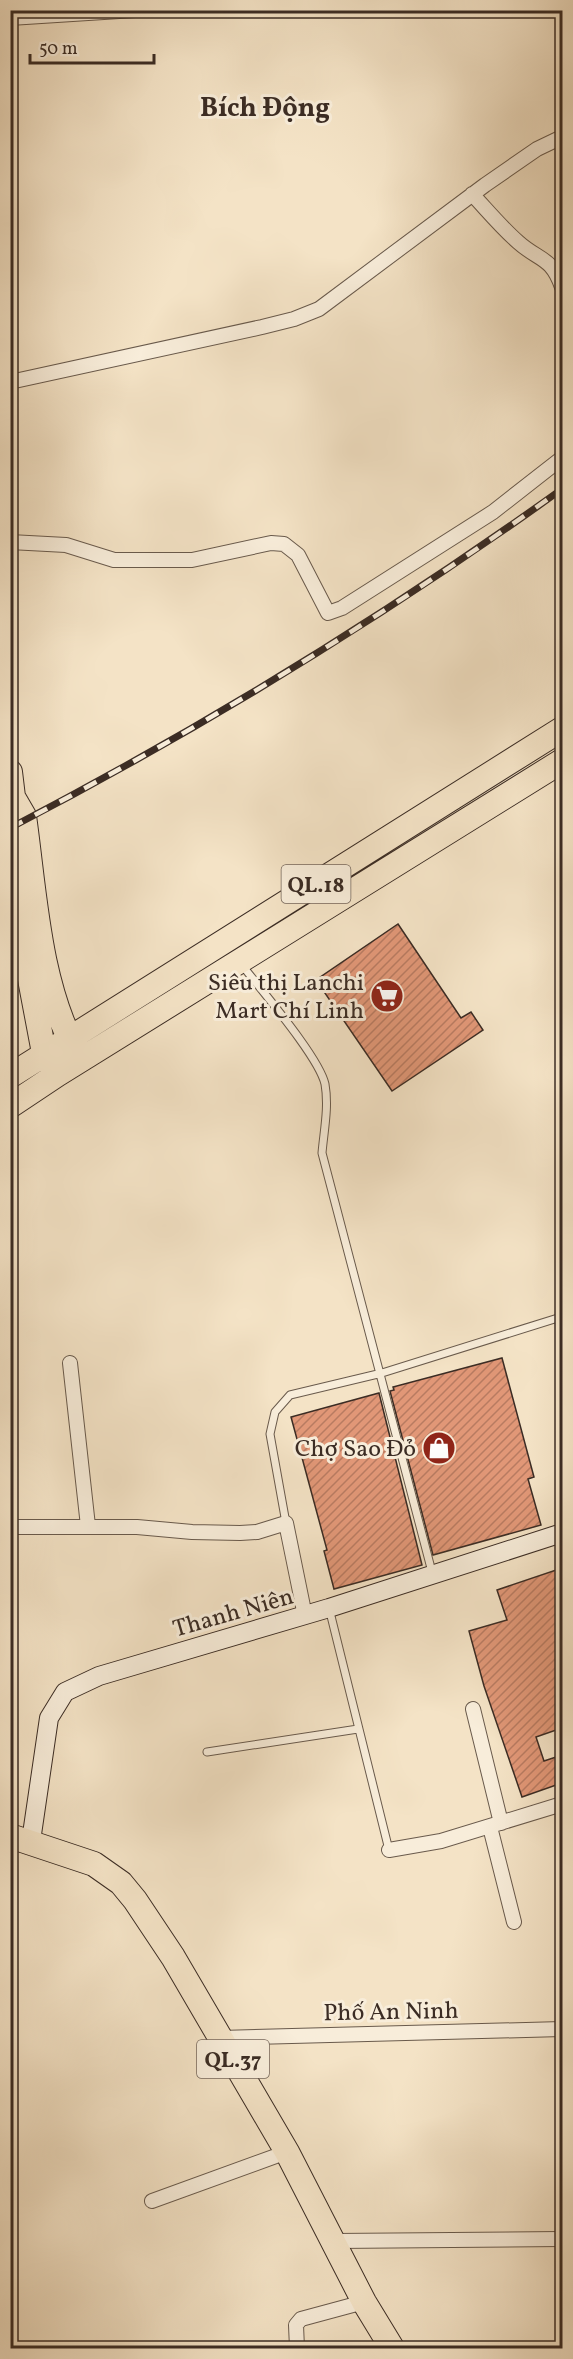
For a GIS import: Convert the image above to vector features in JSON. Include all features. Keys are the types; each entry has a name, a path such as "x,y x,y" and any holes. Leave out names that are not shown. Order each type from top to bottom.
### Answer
{"highway":[{"name":"QL.18","path":"10,1076 562,729"},
{"name":"QL.18","path":"10,1106 80,1060 240,963 562,761"},
{"path":"10,772 12,805 24,816 44,952 68,1038 80,1060"},
{"path":"10,836 26,958 44,1053 58,1074"},
{"path":"227,940 240,963"},
{"name":"QL.37","path":"21,1839 94,1864 121,1883 173,1957 287,2152 335,2241 364,2302 392,2349"}],"street":[{"path":"10,18 135,10"},
{"path":"10,382 68,372 294,320 319,309 472,194 537,149 562,137"},
{"path":"472,194 516,241 549,262 556,270 562,287"},
{"path":"10,542 66,545 114,560 192,560 271,543 284,544 298,555 328,613 342,608 492,512 562,458"},
{"path":"70,1363 88,1526"},
{"path":"10,1527 88,1526 240,1533 256,1532 286,1523 305,1616"},
{"name":"Thanh Niên","path":"21,1839 49,1718 65,1692 99,1676 305,1616 562,1533"},
{"path":"473,1709 514,1922"},
{"path":"389,1850 441,1841 562,1804"},
{"name":"Phố An Ninh","path":"220,2038 562,2029"},
{"path":"152,2201 287,2152"},
{"path":"335,2241 562,2240"},
{"path":"297,2349 296,2325 301,2319 364,2302"}],"lane":[{"path":"240,963 310,1055 324,1081 327,1105 322,1154 382,1373 433,1575"},
{"path":"286,1523 270,1434 274,1412 291,1395 382,1373 561,1317 562,1321"},
{"path":"329,1608 389,1850"},
{"path":"207,1752 358,1729"}],"building":[{"name":"Siêu thị Lanchi Mart Chí Linh","path":"398,924 461,1018 471,1012 483,1030 392,1091 316,980"},
{"path":"502,1358 534,1477 528,1479 541,1525 433,1555 390,1391 394,1390 393,1387"},
{"path":"379,1393 422,1565 334,1589 324,1551 327,1550 291,1417"},
{"path":"562,1568 562,1728 536,1737 544,1761 562,1755 562,1783 522,1797 484,1686 469,1631 507,1620 497,1590"}],"railway":[{"path":"10,828 153,751 292,668 429,581 562,489"}],"place":[{"name":"Siêu thị Lanchi Mart Chí Linh","path":"387,996"},
{"name":"Chợ Sao Đỏ","path":"439,1448"}],"district":[{"name":"Bích Động","path":"265,107"}]}
